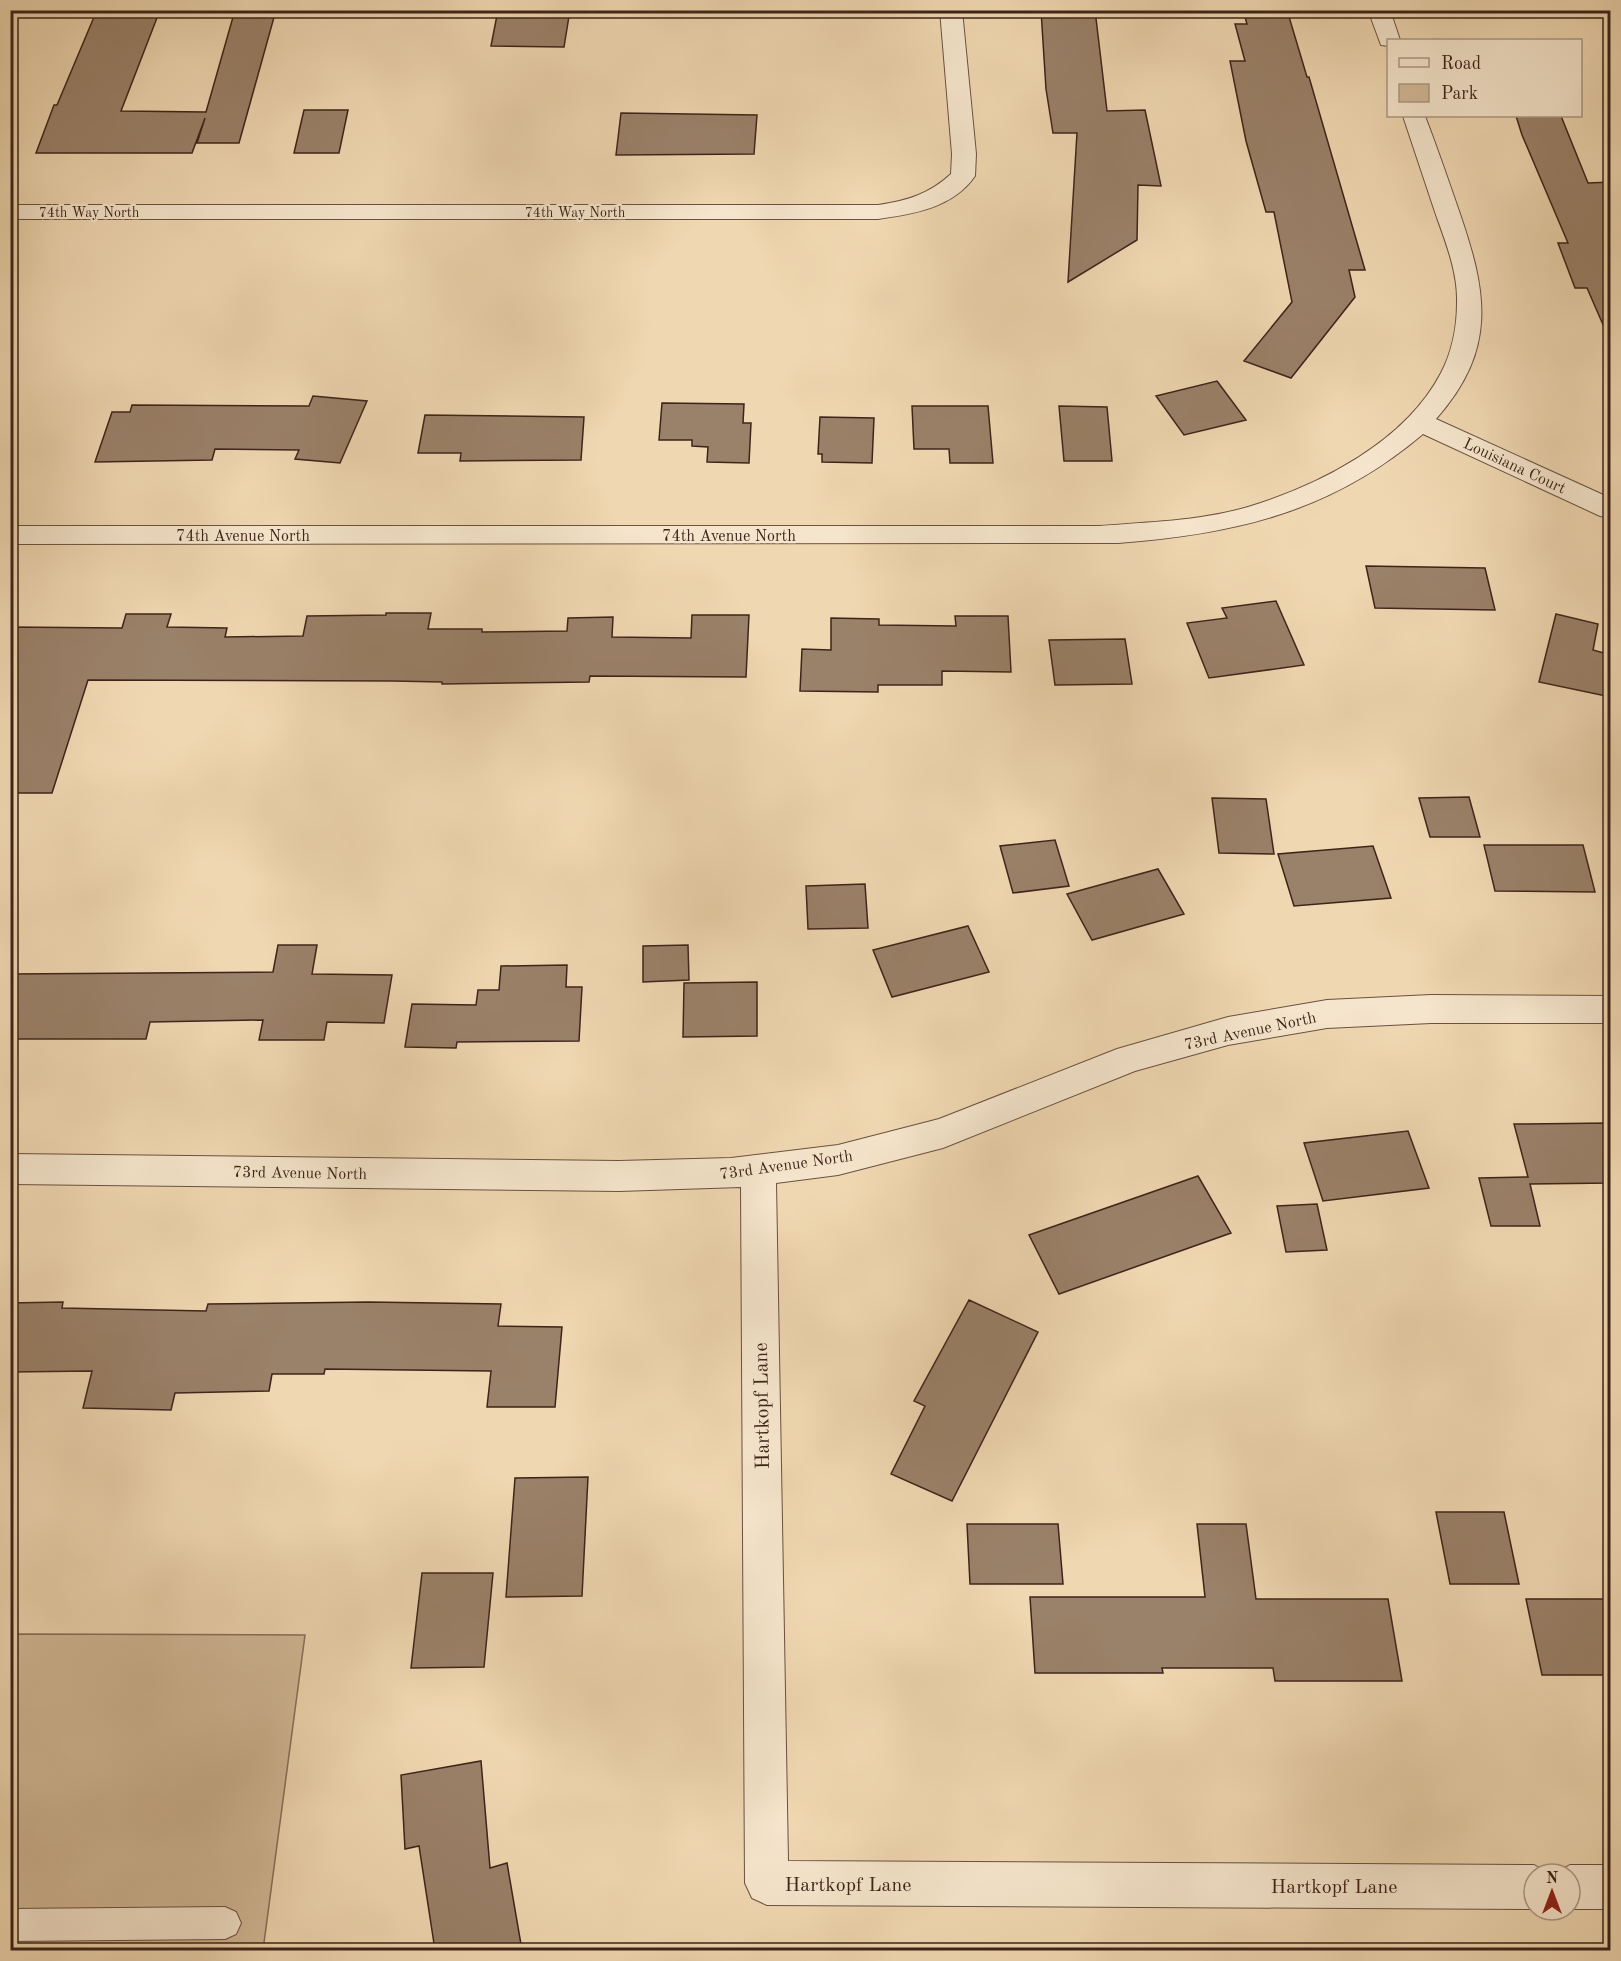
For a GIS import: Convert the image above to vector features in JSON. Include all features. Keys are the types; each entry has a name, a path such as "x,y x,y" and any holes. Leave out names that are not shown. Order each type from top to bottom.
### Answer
{"street":[{"name":"74th Way North","path":"10,212 878,212 914,207 944,194 963,176 964,154 951,10"},
{"path":"1379,10 1389,39"},
{"name":"74th Avenue North","path":"10,535 1099,535 1179,530 1254,515 1318,490 1376,459 1420,422 1449,384 1467,343 1470,302 1463,260 1414,117"},
{"name":"Louisiana Court","path":"1420,422 1611,509"},
{"name":"73rd Avenue North","path":"10,1169 619,1176 731,1173 838,1160 943,1133 1129,1059 1228,1031 1327,1014 1431,1009 1611,1010"},
{"name":"Hartkopf Lane","path":"758,1170 767,1883 1522,1887"},
{"path":"1582,1887 1611,1887"}],"lane":[{"path":"10,1925 225,1923"}],"green space":[{"path":"11,1634 305,1635 263,1950 11,1950"}],"building":[{"path":"97,10 160,10 121,111 206,112 235,10 276,10 239,143 197,143 205,118 192,153 36,153 54,105 57,105"},
{"path":"498,10 570,10 564,47 491,46"},
{"path":"1041,10 1095,10 1107,111 1145,110 1161,186 1138,185 1137,240 1068,282 1077,133 1053,133 1046,89"},
{"path":"1243,10 1287,10 1307,77 1309,77 1365,270 1349,270 1355,297 1291,378 1244,361 1292,302 1274,212 1266,212 1246,141 1230,61 1245,61 1235,24 1247,24"},
{"path":"304,110 348,110 339,153 294,153"},
{"path":"621,113 757,115 754,154 616,155"},
{"path":"1516,117 1561,117 1588,183 1611,182 1611,343 1587,288 1575,288 1558,243 1568,243"},
{"path":"1217,381 1246,420 1184,435 1156,396"},
{"path":"313,396 367,401 340,463 295,459 299,450 215,449 212,460 95,462 112,412 130,412 132,405 309,406"},
{"path":"662,403 744,404 743,423 751,423 749,463 707,462 708,447 692,446 692,440 659,440"},
{"path":"912,406 988,406 993,463 950,463 949,449 914,449"},
{"path":"1059,406 1107,407 1112,461 1064,461"},
{"path":"425,415 584,417 581,460 460,461 461,453 418,453"},
{"path":"820,417 874,418 872,463 822,462 822,454 818,454"},
{"path":"1366,566 1485,568 1495,610 1375,608"},
{"path":"1276,601 1304,665 1209,678 1187,623 1227,618 1222,608"},
{"path":"386,613 431,613 428,629 482,629 482,632 567,631 568,618 613,617 612,637 691,638 692,615 749,615 746,677 590,676 589,682 442,684 442,682 393,681 88,680 52,793 10,793 10,627 122,628 126,614 171,614 167,627 227,628 225,637 303,636 307,616 386,615"},
{"path":"1556,614 1598,624 1593,650 1611,655 1611,697 1539,682"},
{"path":"955,616 1008,616 1011,672 942,671 942,685 878,685 878,692 800,691 802,649 831,650 831,618 879,619 879,625 956,626"},
{"path":"1125,639 1132,684 1055,685 1049,640"},
{"path":"1469,797 1480,837 1430,837 1419,798"},
{"path":"1212,798 1266,799 1274,854 1219,853"},
{"path":"1055,840 1069,886 1013,893 1000,846"},
{"path":"1484,845 1583,845 1595,892 1495,891"},
{"path":"1373,846 1391,898 1294,906 1278,854"},
{"path":"1158,869 1184,914 1092,940 1067,894"},
{"path":"865,884 868,928 808,929 806,886"},
{"path":"968,926 989,972 892,997 873,950"},
{"path":"278,945 317,945 312,974 392,975 384,1023 327,1022 324,1040 259,1040 263,1020 150,1022 146,1039 10,1039 10,974 273,972"},
{"path":"688,945 689,980 643,982 643,946"},
{"path":"567,965 566,987 582,987 579,1041 457,1042 456,1048 405,1047 412,1004 476,1005 478,990 499,990 501,966"},
{"path":"757,982 757,1036 683,1037 684,983"},
{"path":"1611,1123 1611,1183 1530,1184 1540,1226 1491,1226 1479,1178 1528,1177 1514,1124"},
{"path":"1408,1131 1429,1188 1323,1201 1304,1143"},
{"path":"1198,1176 1231,1233 1059,1294 1029,1235"},
{"path":"1317,1204 1327,1250 1286,1252 1277,1206"},
{"path":"969,1300 1038,1332 952,1501 891,1474 925,1406 914,1401"},
{"path":"63,1302 62,1308 206,1311 208,1304 369,1302 501,1304 498,1326 562,1327 555,1407 487,1407 491,1371 325,1369 324,1374 272,1374 269,1391 175,1393 171,1410 83,1408 92,1371 10,1372 10,1303"},
{"path":"588,1477 582,1596 506,1597 515,1478"},
{"path":"1436,1512 1504,1512 1519,1584 1450,1584"},
{"path":"967,1524 1058,1524 1063,1584 970,1584"},
{"path":"1197,1524 1246,1524 1256,1599 1388,1599 1402,1681 1275,1681 1273,1668 1162,1668 1163,1673 1035,1673 1030,1597 1205,1597"},
{"path":"422,1573 493,1573 484,1667 411,1668"},
{"path":"1526,1599 1611,1599 1611,1675 1542,1675"},
{"path":"481,1761 490,1868 507,1863 522,1950 435,1950 419,1846 405,1849 401,1775"}]}
